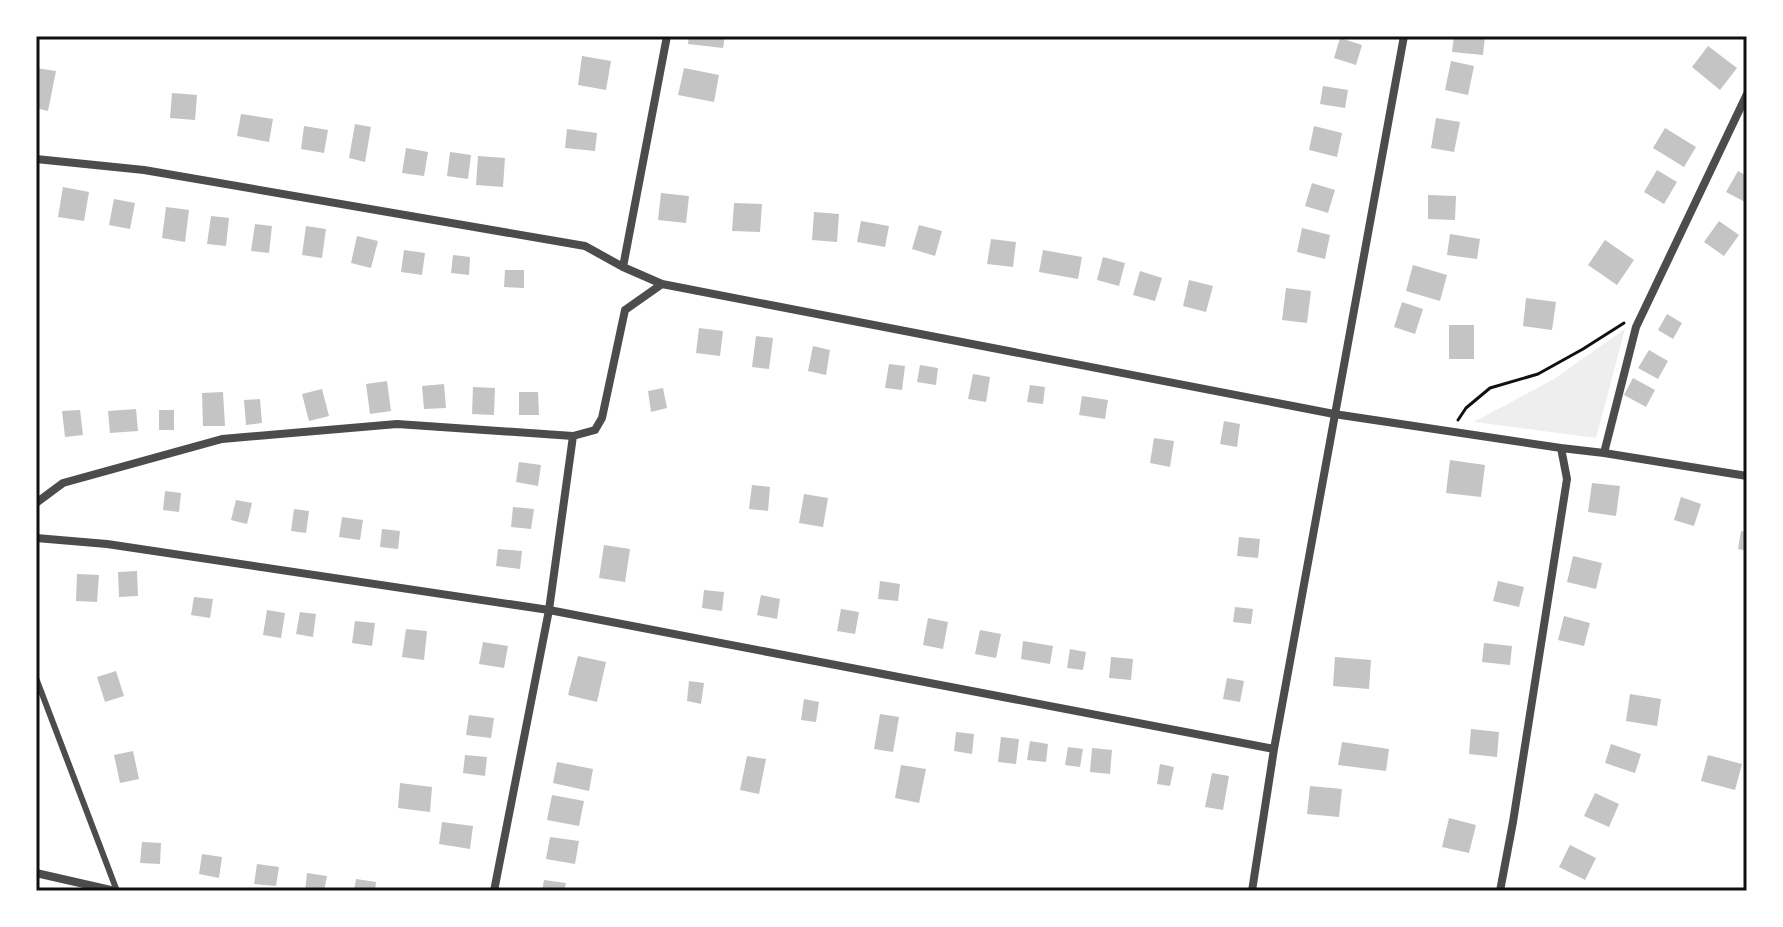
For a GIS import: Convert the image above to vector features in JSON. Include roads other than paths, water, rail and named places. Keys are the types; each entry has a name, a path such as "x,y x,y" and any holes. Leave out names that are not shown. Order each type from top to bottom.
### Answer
{"street":[{"path":"623,267 667,36"},
{"path":"1252,891 1274,749 1404,36"},
{"path":"1604,453 1636,327 1747,94"},
{"path":"36,159 144,170 585,246 662,284 1334,414 1747,476"},
{"path":"36,503 63,483 222,439 397,424 573,436 595,430 602,418 625,310 662,284"},
{"path":"494,891 549,610 573,436"},
{"path":"1500,891 1567,479 1561,448"},
{"path":"36,538 107,544 549,610 1274,749"},
{"path":"36,873 116,891"}],"lane":[{"path":"36,678 116,891"}]}
